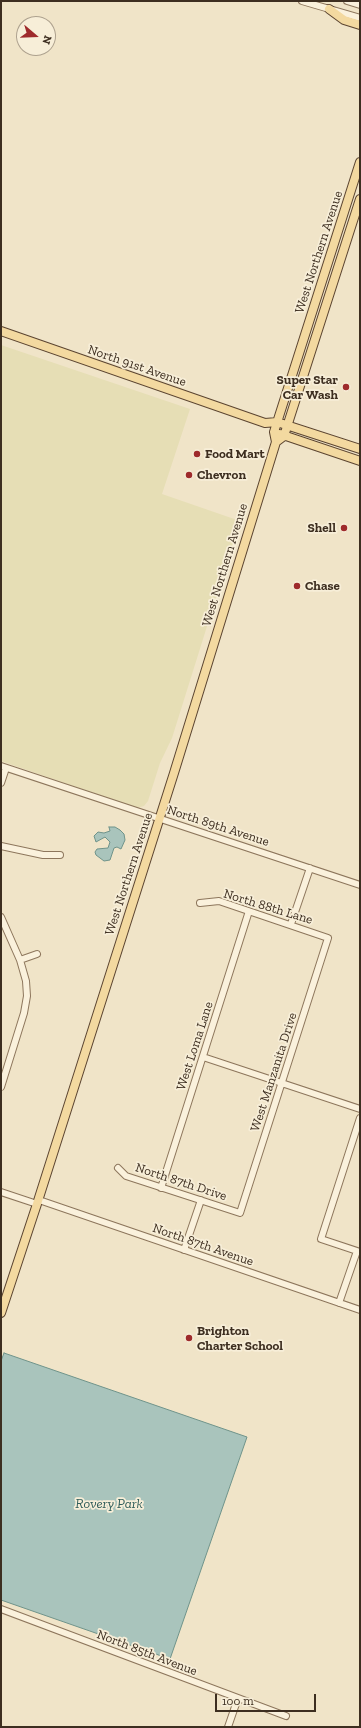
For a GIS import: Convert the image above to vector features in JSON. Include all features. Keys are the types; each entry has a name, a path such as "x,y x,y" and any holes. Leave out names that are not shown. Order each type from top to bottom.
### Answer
{"main road":[{"path":"329,9 344,20 360,25"},
{"name":"West Northern Avenue","path":"1,1313 38,1202 159,818 276,442 274,432 277,422 360,162"},
{"name":"West Northern Avenue","path":"284,436 360,200"},
{"path":"339,229 350,232"},
{"name":"North 91st Avenue","path":"1,331 265,423 277,422 360,449"},
{"name":"North 91st Avenue","path":"265,423 274,432 360,461"},
{"path":"276,442 284,436"}],"street":[{"path":"302,1 360,18"},
{"path":"347,1 360,5"},
{"path":"1,783 4,767"},
{"name":"North 89th Avenue","path":"4,767 146,816 159,818 360,885"},
{"path":"1,846 44,855 60,855"},
{"path":"291,924 310,868"},
{"name":"North 88th Lane","path":"200,903 220,901 291,924 328,938"},
{"name":"West Loma Lane","path":"161,1188 249,910"},
{"path":"1,917 20,960 26,981 27,996 24,1013 1,1087"},
{"name":"West Manzanita Drive","path":"240,1213 328,938"},
{"path":"20,960 37,954"},
{"path":"203,1057 360,1109"},
{"path":"339,1303 359,1251 320,1239 360,1118"},
{"name":"North 87th Drive","path":"118,1168 126,1176 240,1213"},
{"name":"North 87th Avenue","path":"1,1192 38,1202 360,1310"},
{"path":"184,1250 201,1200"},
{"name":"North 85th Avenue","path":"1,1609 286,1716"},
{"path":"228,1727 238,1698"}],"shaded area":[{"path":"1,345 190,409 162,494 240,521 172,738 160,763 148,801 144,806 137,808 1,761"}],"water":[{"path":"109,827 115,827 120,830 124,834 125,840 121,849 117,847 114,848 110,860 104,861 96,855 95,852 97,849 108,848 110,842 105,837 96,842 94,836 98,832 104,833 110,831"},
{"name":"Rovery Park","path":"4,1353 247,1437 170,1659 1,1600 1,1361"}],"place":[{"name":"Super Star Car Wash","path":"346,387"},
{"name":"Food Mart","path":"197,454"},
{"name":"Chevron","path":"189,475"},
{"name":"Shell","path":"344,528"},
{"name":"Chase","path":"297,586"},
{"name":"Brighton Charter School","path":"189,1338"}]}
